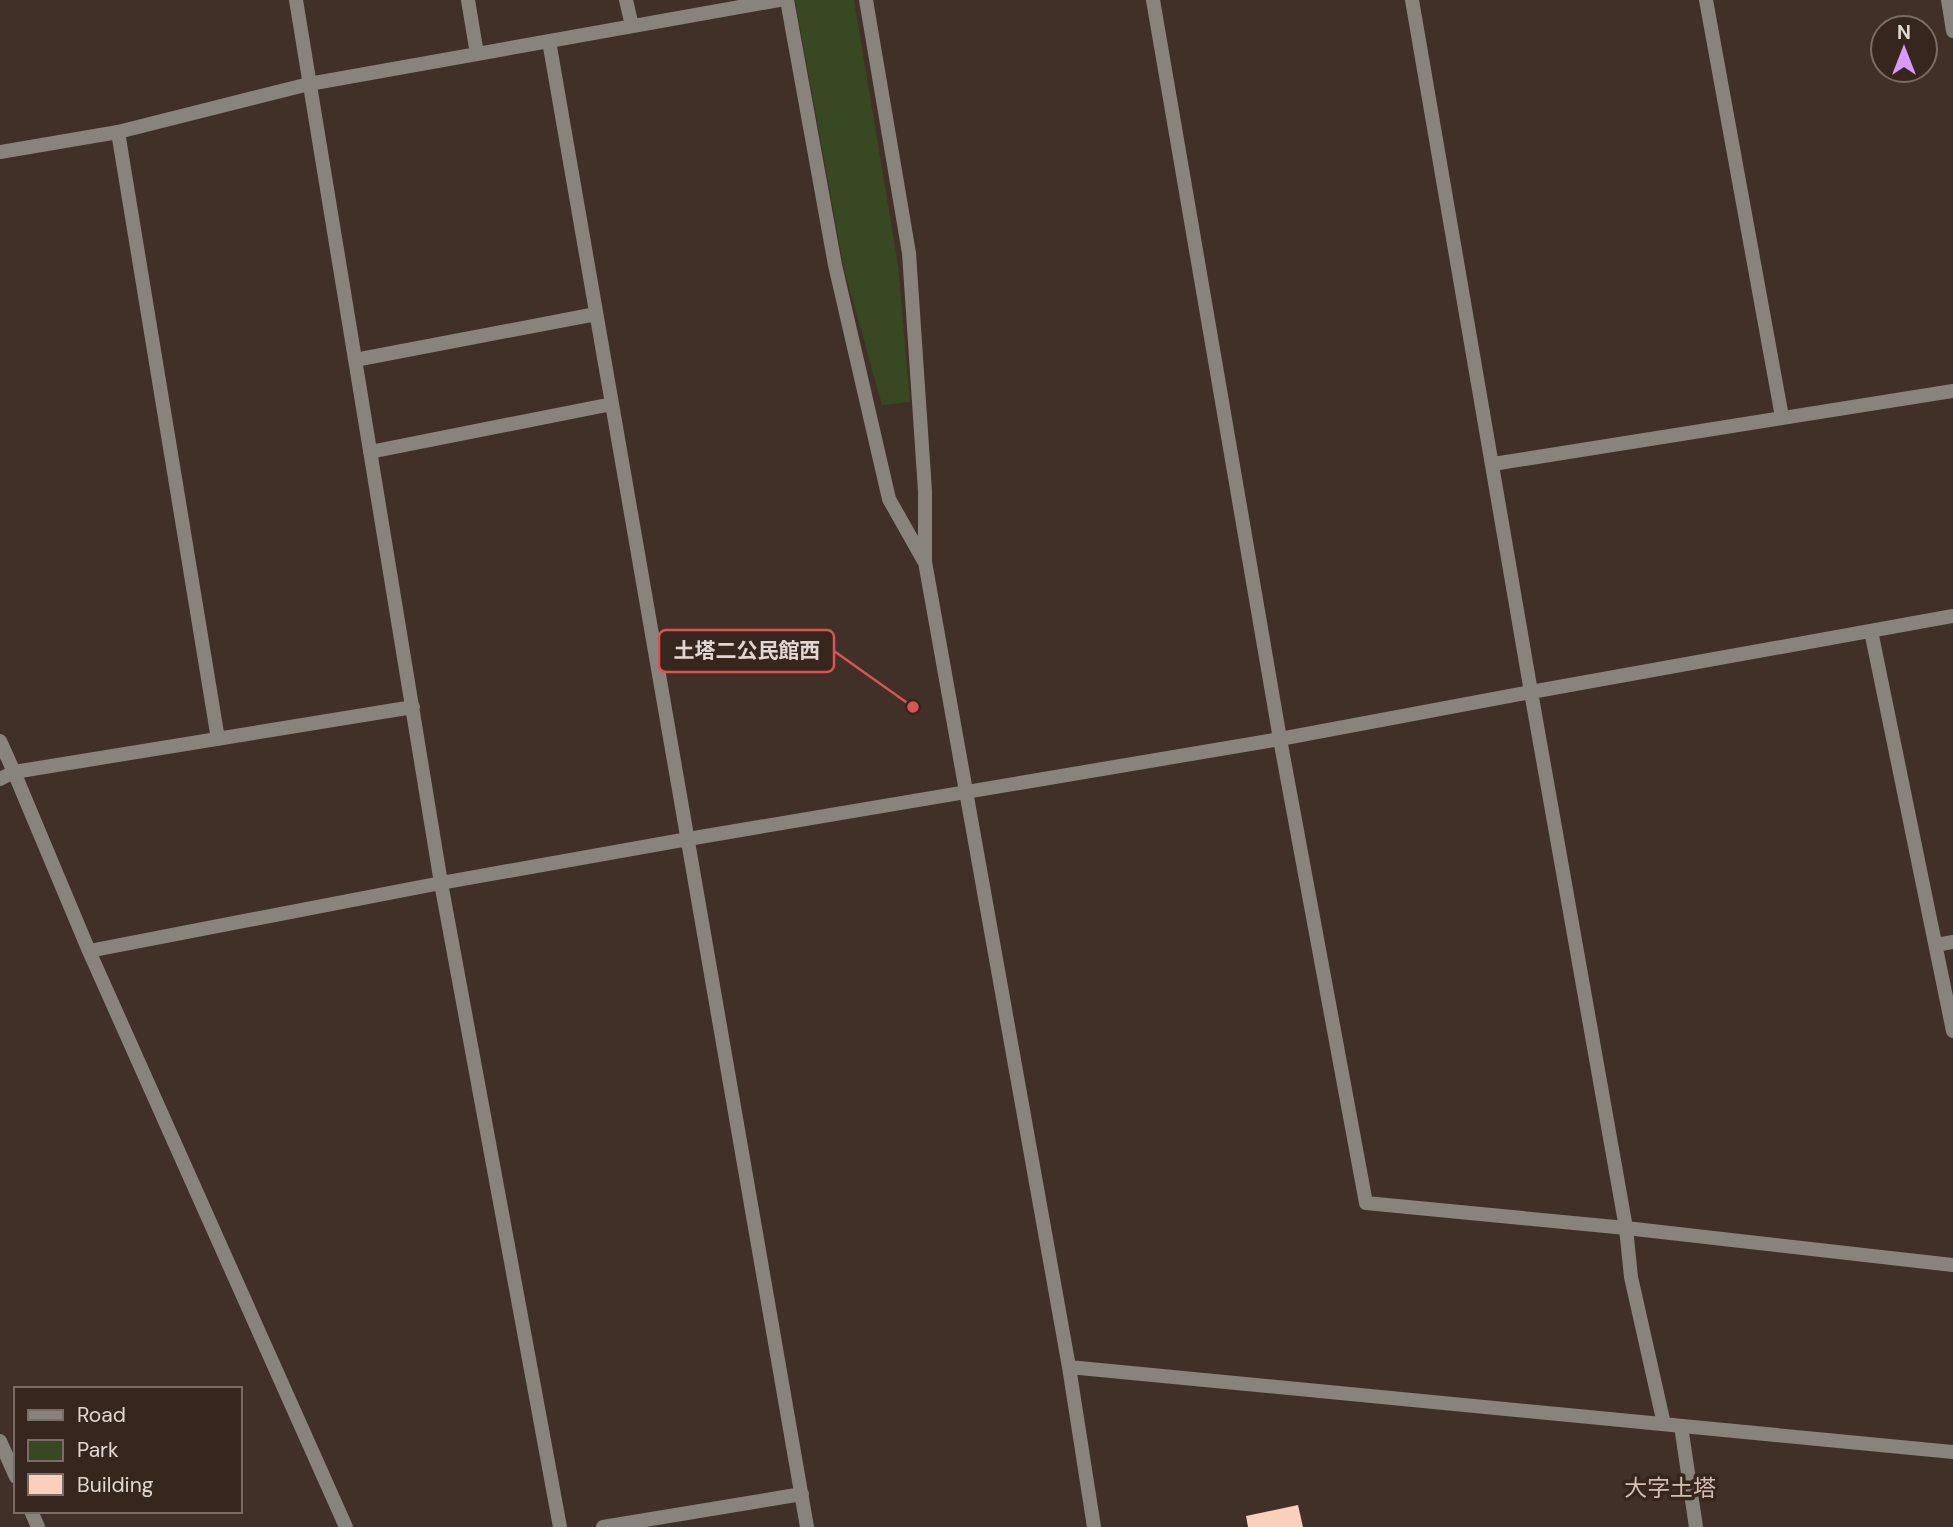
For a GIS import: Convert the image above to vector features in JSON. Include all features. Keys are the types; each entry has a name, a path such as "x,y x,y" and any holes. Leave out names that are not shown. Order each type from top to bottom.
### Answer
{"street":[{"path":"296,0 442,883 560,1527"},
{"path":"468,0 477,54"},
{"path":"626,0 632,26"},
{"path":"0,152 118,132 309,83 779,0"},
{"path":"787,0 835,265 889,499 925,562"},
{"path":"866,0 909,253 925,491 925,562 1069,1367 1094,1527"},
{"path":"1153,0 1280,739 1366,1203 1626,1228 1953,1265"},
{"path":"1412,0 1626,1228 1631,1277 1664,1424"},
{"path":"1706,0 1782,417"},
{"path":"1948,0 1953,31"},
{"path":"549,41 807,1527"},
{"path":"118,132 218,739"},
{"path":"355,360 596,314"},
{"path":"1493,464 1953,391"},
{"path":"370,452 612,404"},
{"path":"89,951 442,883 1280,739 1953,616"},
{"path":"1871,631 1953,1031"},
{"path":"7,776 413,707"},
{"path":"0,741 7,776 89,951 346,1527"},
{"path":"1936,945 1953,942"},
{"path":"1069,1367 1953,1452"},
{"path":"1681,1426 1696,1527"},
{"path":"0,1441 14,1472"},
{"path":"603,1527 802,1494"}],"green space":[{"path":"795,0 854,0 898,265 910,402 882,405 844,269"}],"building":[{"path":"1298,1505 1303,1527 1248,1527 1246,1516"}],"place":[{"name":"土塔二公民館西","path":"913,707"}],"district":[{"name":"大字土塔","path":"1670,1488"}]}
